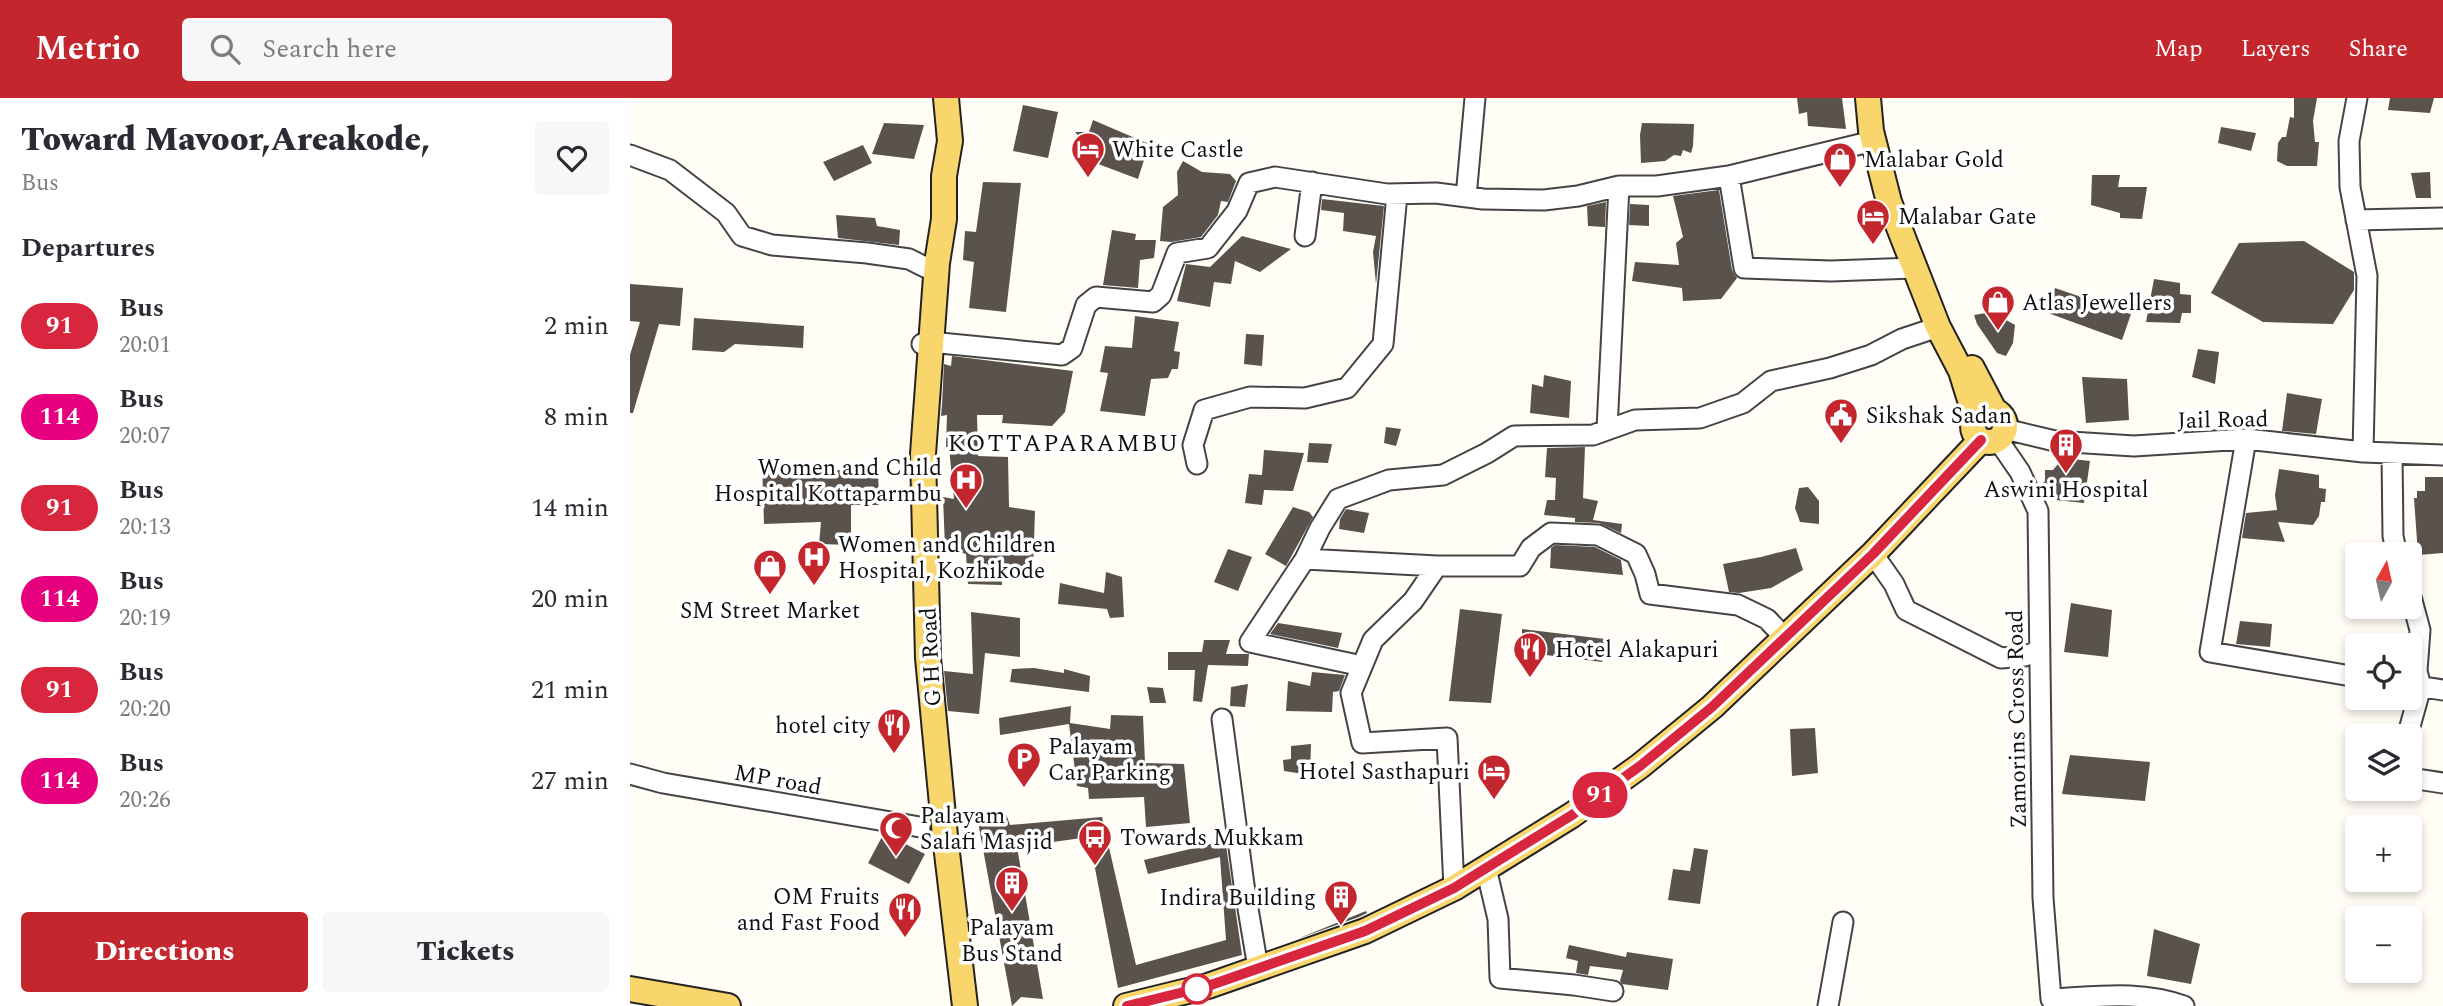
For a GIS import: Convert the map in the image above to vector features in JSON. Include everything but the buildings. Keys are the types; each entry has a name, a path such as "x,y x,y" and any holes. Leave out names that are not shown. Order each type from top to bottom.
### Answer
{"main road":[{"name":"G H Road","path":"930,98 935,131 933,229 927,268 923,454 928,658 965,1006"},
{"name":"G H Road","path":"946,98 950,141 944,176 944,219 911,461 922,754 942,925 948,1006"},
{"path":"1868,98 1873,141 1889,202 1938,327 1991,427"},
{"path":"1878,98 1880,129 1897,201 1991,427"},
{"path":"1126,1006 1162,1002 1365,931 1454,888 1572,815 1640,766 1712,707 1873,554 1991,427"},
{"path":"630,989 728,1006"}],"street":[{"path":"1466,197 1475,98"},
{"path":"2357,98 2349,141 2350,187 2367,276 2363,452"},
{"path":"926,343 1062,355 1072,348 1086,305 1096,297 1153,302 1161,295 1177,253 1208,248 1237,211 1250,183 1275,177 1397,194 1544,200 1578,196 1619,186 1657,186 1729,176 1873,141"},
{"path":"630,155 670,170 726,213 742,236 772,245 909,259 927,268"},
{"path":"1729,176 1744,268 1831,271 1914,268"},
{"path":"1305,236 1312,182"},
{"path":"1607,429 1619,186"},
{"path":"1197,464 1193,445 1204,410 1250,397 1305,398 1347,388 1383,344 1397,194"},
{"path":"2356,220 2443,218"},
{"path":"1362,666 1250,642 1305,559 1338,499 1389,480 1443,475 1514,436 1593,435 1635,420 1700,418 1743,403 1772,381 1850,362 1938,327"},
{"name":"Jail Road","path":"1991,427 2055,441 2134,446 2246,439 2363,452 2443,455"},
{"name":"Zamorins Cross Road","path":"1991,427 2020,472 2038,512 2043,898 2053,1003"},
{"path":"2246,439 2210,652 2345,675"},
{"path":"2392,453 2394,542"},
{"path":"1305,559 1437,566 1520,566 1531,548 1551,533 1598,535 1636,554 1650,594 1738,605 1767,619 1785,638"},
{"path":"1873,554 1894,584 1906,610 2001,658 2025,656 2040,650"},
{"path":"1437,566 1413,601 1373,640 1352,693 1362,743 1447,738 1454,888"},
{"path":"2422,687 2443,690"},
{"path":"1222,719 1258,968"},
{"name":"MP road","path":"630,774 663,783 920,827"},
{"path":"2422,780 2443,783"},
{"path":"1486,868 1498,919 1500,978 1613,991"},
{"path":"1828,1006 1843,922"},
{"path":"2053,1003 2138,995 2160,998 2183,1006"}],"bus line":[{"name":"91","path":"1127,1006 1208,986 1365,931 1454,888 1572,815 1640,766 1712,707 1873,554 1981,440"}],"place":[{"name":"White Castle","path":"1088,179"},
{"name":"Malabar Gold","path":"1840,189"},
{"name":"Malabar Gate","path":"1873,246"},
{"name":"Atlas Jewellers","path":"1998,332"},
{"name":"Sikshak Sadan","path":"1841,445"},
{"name":"Aswini Hospital","path":"2066,475"},
{"name":"Women and Child Hospital Kottaparmbu","path":"966,510"},
{"name":"Women and Children Hospital, Kozhikode","path":"814,587"},
{"name":"SM Street Market","path":"770,596"},
{"name":"Hotel Alakapuri","path":"1530,679"},
{"name":"hotel city","path":"894,755"},
{"name":"Palayam Car Parking","path":"1024,789"},
{"name":"Hotel Sasthapuri","path":"1494,801"},
{"name":"Palayam Salafi Masjid","path":"896,858"},
{"name":"Towards Mukkam","path":"1095,867"},
{"name":"Palayam Bus Stand","path":"1012,913"},
{"name":"Indira Building","path":"1341,927"},
{"name":"OM Fruits and Fast Food","path":"905,939"}],"district":[{"name":"KOTTAPARAMBU","path":"1064,443"}]}
